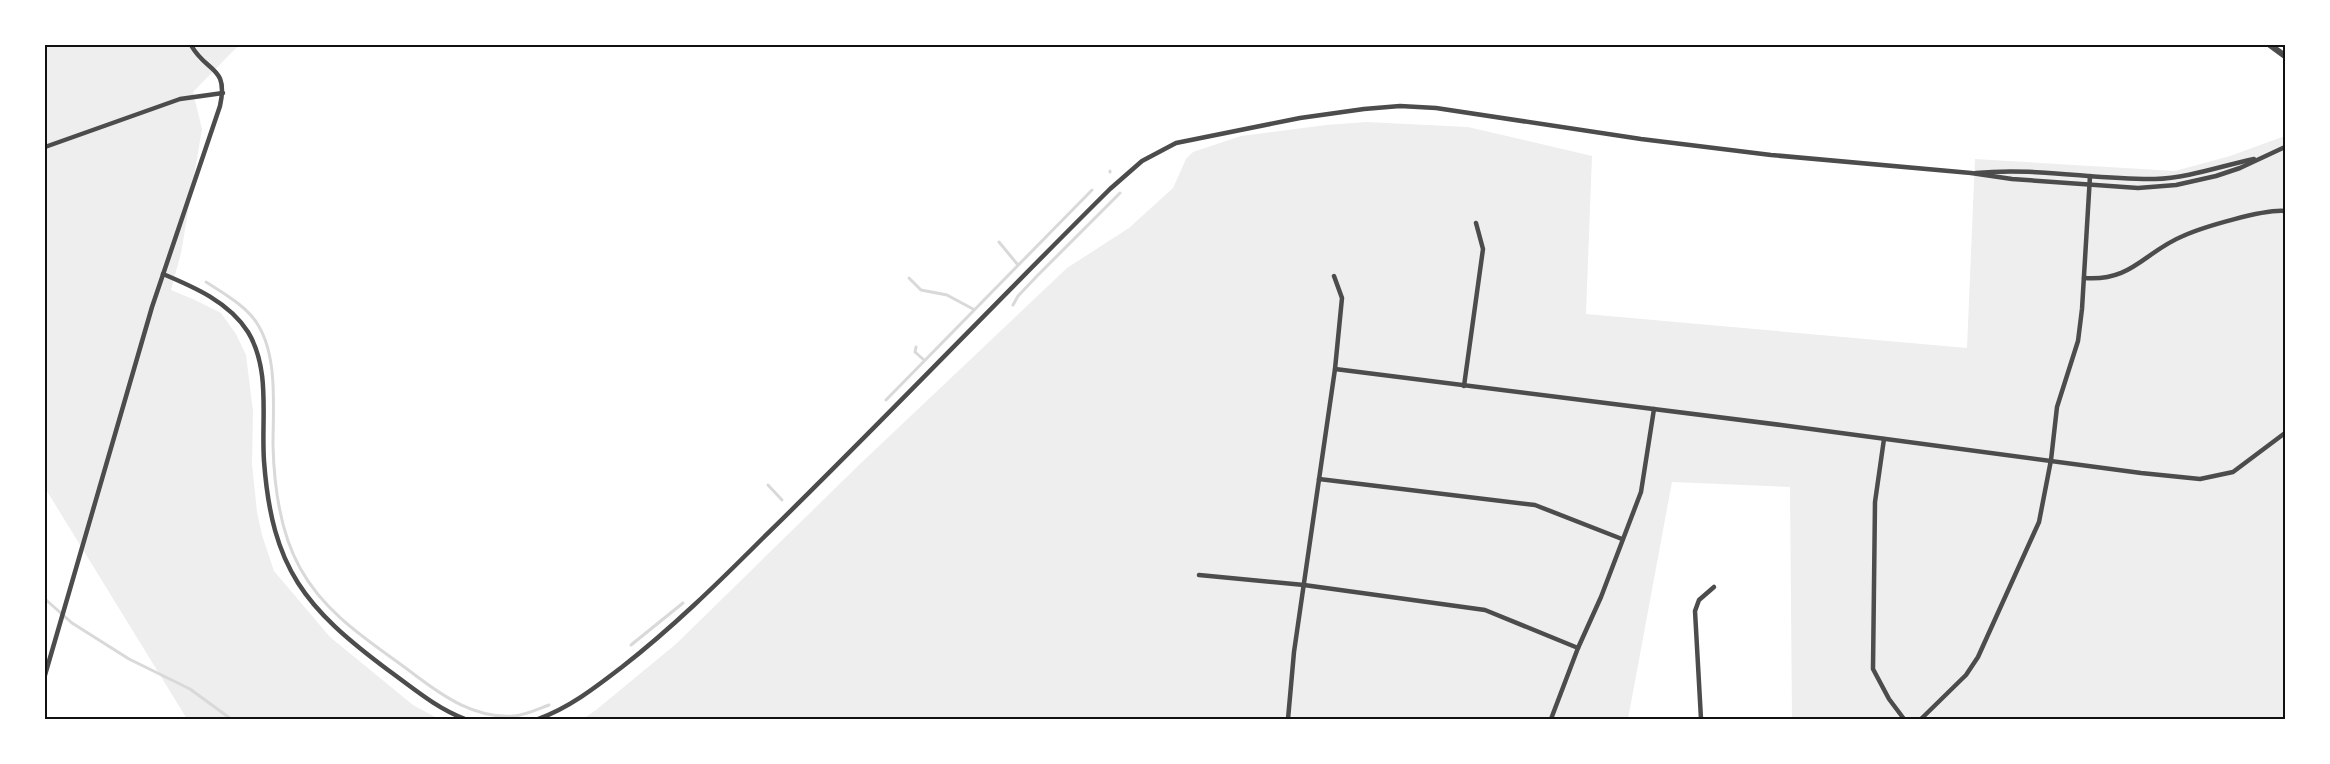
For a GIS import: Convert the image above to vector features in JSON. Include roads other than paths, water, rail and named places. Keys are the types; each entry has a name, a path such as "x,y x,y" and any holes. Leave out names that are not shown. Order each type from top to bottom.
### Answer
{"street":[{"path":"45,675 163,274 223,93 222,78 191,45"},
{"path":"2270,45 2285,56"},
{"path":"45,147 180,99 223,93"},
{"path":"538,719 586,694 687,613 1110,189 1142,161 1171,145 1300,118 1373,108 1418,106 1730,150 2012,179 2145,188 2176,185 2228,172 2285,147"},
{"path":"1971,173 2013,172 2169,177 2259,158"},
{"path":"1921,719 1966,675 1978,657 2039,522 2050,460 2056,407 2078,341 2090,176"},
{"path":"2084,278 2115,276 2141,264 2183,236 2243,218 2277,210 2285,211"},
{"path":"1464,386 1483,249 1476,223"},
{"path":"163,274 205,293 228,310 244,326 255,346 262,380 264,460 271,511 283,554 302,590 327,621 352,642 433,703 465,719"},
{"path":"1288,719 1294,652 1335,369 1342,298 1334,276"},
{"path":"1335,369 2200,479 2233,472 2285,433"},
{"path":"1551,719 1641,492 1653,409"},
{"path":"1884,439 1875,502 1873,669 1889,699 1905,719"},
{"path":"1319,479 1535,505 1622,539"},
{"path":"1199,575 1304,585 1485,610 1578,648"},
{"path":"1701,719 1695,611 1699,600 1714,587"}],"waterway":[{"path":"886,400 1092,190"},
{"path":"1013,305 1018,296 1038,275 1120,193"},
{"path":"999,242 1018,265"},
{"path":"909,278 921,290 947,295 973,309"},
{"path":"206,282 248,312 254,318 264,338 272,368 273,445 279,509 293,554 323,601 367,640 437,691 461,705 500,716 523,714 549,705"},
{"path":"916,347 915,352 924,360"},
{"path":"768,485 782,500"},
{"path":"45,599 72,623 129,659 190,689 231,719"},
{"path":"631,645 683,603"}]}
